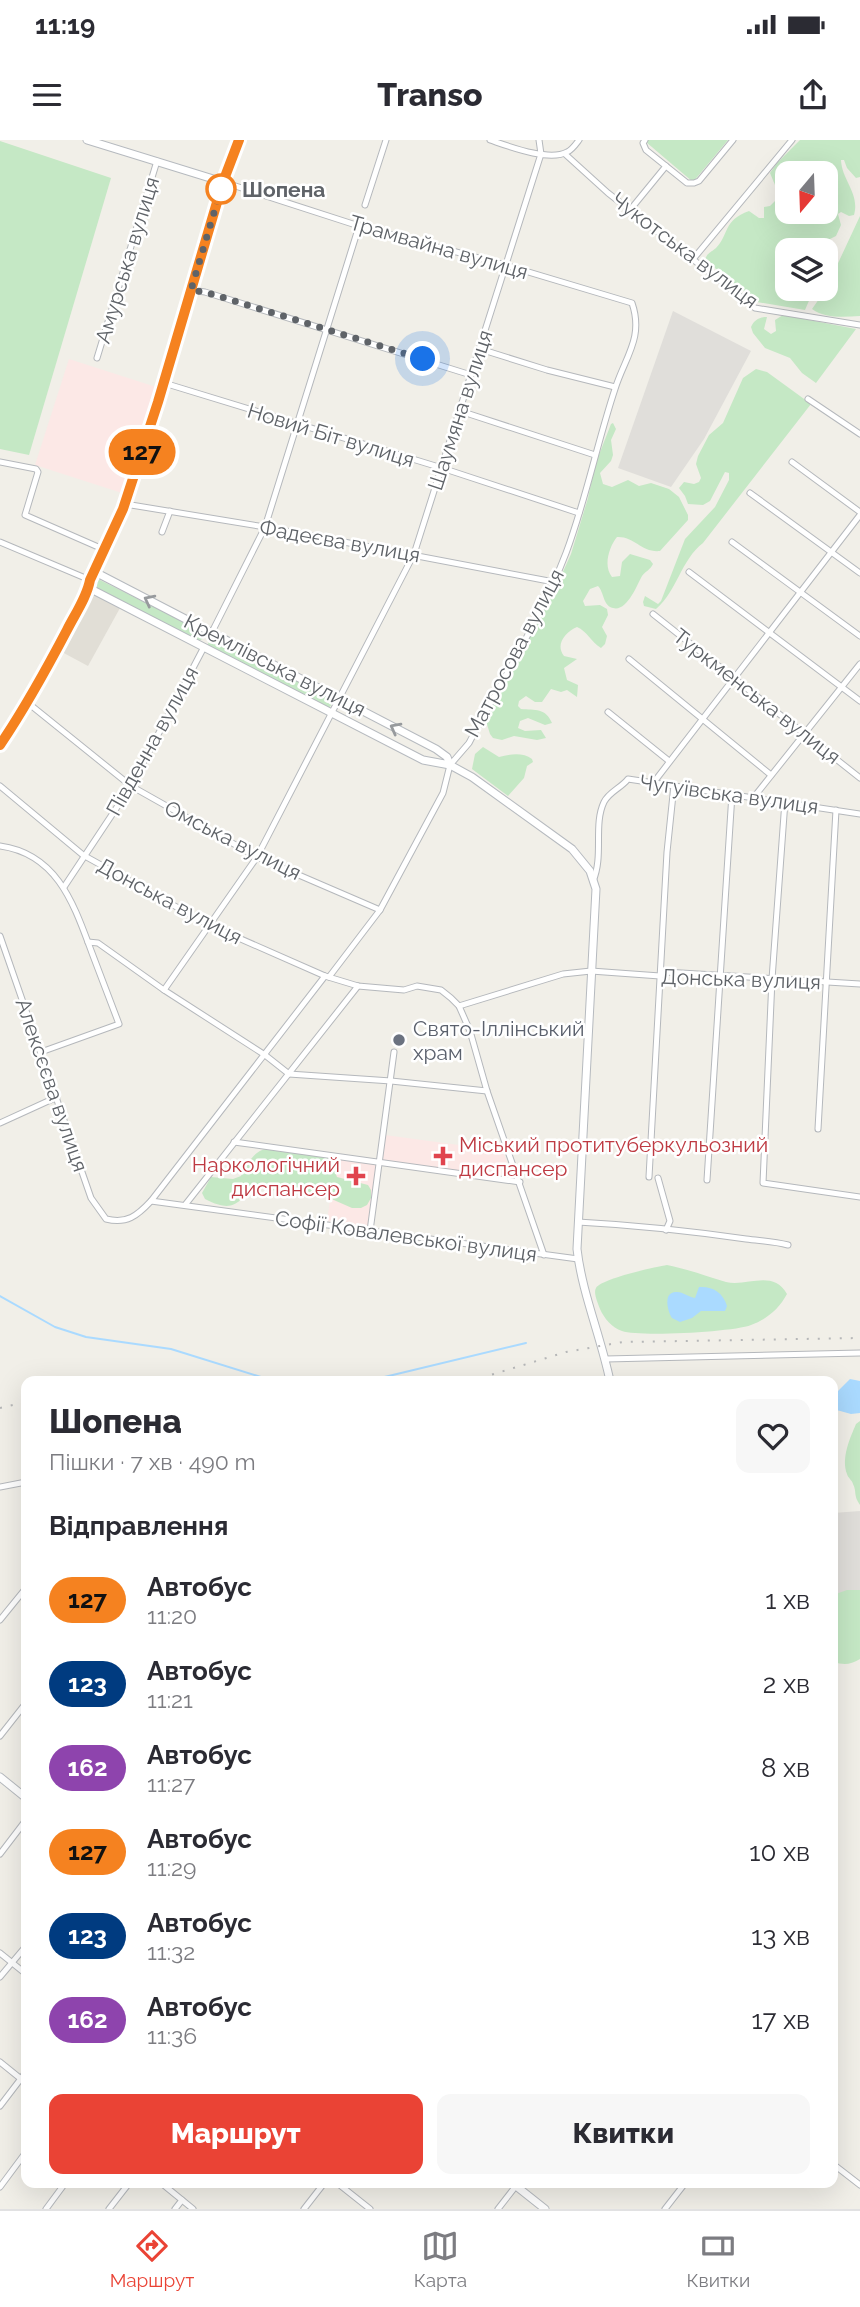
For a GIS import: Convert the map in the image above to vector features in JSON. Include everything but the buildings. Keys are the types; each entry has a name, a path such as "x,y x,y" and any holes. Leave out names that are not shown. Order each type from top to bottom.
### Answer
{"street":[{"name":"Трамвайна вулиця","path":"87,140 359,226 632,303"},
{"path":"108,140 113,148"},
{"path":"0,745 28,703 91,580 125,504 223,182 239,140"},
{"path":"365,205 386,140"},
{"path":"490,140 541,153 565,154 579,140"},
{"path":"539,140 541,153"},
{"path":"645,140 643,143 646,149 687,183 699,181 733,140"},
{"path":"694,258 792,140"},
{"name":"Шаумяна вулиця","path":"331,713 414,554 541,153"},
{"name":"Чукотська вулиця","path":"565,154 630,210 755,308 860,325"},
{"name":"Амурська вулиця","path":"97,358 157,161"},
{"path":"630,210 666,166"},
{"path":"212,632 265,527 359,226"},
{"path":"191,290 471,374"},
{"name":"Матросова вулиця","path":"119,1222 137,1217 151,1201 197,1139 380,910 443,793 450,765 468,743 554,582 579,513 615,387 635,339 637,319 632,303"},
{"path":"480,349 615,387"},
{"name":"Новий Біт вулиця","path":"164,383 579,513"},
{"path":"808,399 860,434"},
{"path":"460,411 595,455"},
{"path":"0,462 36,469 38,472 25,515 105,550"},
{"path":"654,782 860,514 792,462"},
{"path":"750,493 860,573"},
{"name":"Фадеєва вулиця","path":"125,504 414,554 554,582"},
{"path":"162,532 170,511"},
{"path":"732,541 860,636"},
{"name":"Кремлівська вулиця","path":"0,542 212,632 442,753 450,765"},
{"path":"689,572 860,701"},
{"name":"Кремлівська вулиця","path":"91,580 204,647 331,713 422,760 450,765 472,777 572,849 590,871 596,889 591,971"},
{"name":"Туркменська вулиця","path":"653,614 860,778"},
{"name":"Південна вулиця","path":"64,887 131,786 204,647"},
{"path":"629,659 771,775"},
{"path":"754,797 860,664"},
{"name":"Омська вулиця","path":"28,703 131,786 257,857 380,910"},
{"path":"608,712 669,761"},
{"path":"164,990 257,857 331,713"},
{"name":"Чугуївська вулиця","path":"593,881 598,869 604,803 613,790 628,779 860,814"},
{"path":"649,1177 667,852 674,785"},
{"name":"Донська вулиця","path":"0,786 83,855 209,925 327,977 358,986 404,990 417,986 441,990 459,1006 563,974 591,971 660,976 665,972 860,984"},
{"path":"707,1180 732,794"},
{"path":"785,801 772,979 763,1183 860,1197"},
{"path":"818,1129 836,810"},
{"path":"0,846 30,854 64,887 119,1024 41,1052"},
{"name":"Алексєєва вулиця","path":"0,936 91,1198 106,1219 119,1222"},
{"path":"88,942 98,943 289,1074 487,1091"},
{"path":"591,971 578,1259 609,1376"},
{"path":"185,1205 358,986"},
{"path":"459,1006 470,1031 487,1091 544,1255"},
{"path":"370,1231 394,1052"},
{"path":"0,1123 57,1097"},
{"path":"234,1142 520,1182"},
{"path":"658,1178 670,1221 666,1230"},
{"name":"Софії Ковалевської вулиця","path":"151,1201 578,1259"},
{"path":"578,1222 707,1233 749,1240 769,1239 788,1245"},
{"path":"606,1359 860,1353"},
{"path":"0,1487 21,1483"},
{"path":"0,1620 21,1594"},
{"path":"0,1736 21,1709"},
{"path":"0,1777 21,1794"},
{"path":"0,1854 21,1827"},
{"path":"0,1977 21,1953"},
{"path":"0,1954 21,1970"},
{"path":"0,2062 21,2079"},
{"path":"0,2106 21,2084"},
{"path":"0,2187 21,2159"},
{"path":"838,2168 860,2185"},
{"path":"46,2209 62,2188"},
{"path":"109,2209 125,2188"},
{"path":"167,2188 193,2209"},
{"path":"304,2209 320,2188"},
{"path":"344,2188 370,2209"},
{"path":"498,2209 513,2188"},
{"path":"521,2188 545,2209"},
{"path":"665,2209 681,2188"},
{"path":"175,2209 182,2200"}],"shaded area":[{"path":"673,311 751,351 704,439 671,487 618,468"},
{"path":"69,359 156,387 122,493 35,465"},
{"path":"91,593 120,608 88,666 60,651"},
{"name":"Міський протитуберкульозний диспансер","path":"385,1135 503,1151 513,1179 382,1161"},
{"path":"336,1159 378,1165 369,1227 327,1221"},
{"path":"860,1511 860,1591 838,1593 838,1513"}],"green space":[{"path":"728,140 693,182 646,142"},
{"path":"800,140 860,140 860,177 856,178 844,160 841,160 855,200 854,215 841,212 838,214 838,161 779,161"},
{"path":"0,141 111,178 29,455 0,449"},
{"path":"775,166 775,185 770,173"},
{"path":"775,201 775,224 838,224 838,214 841,225 836,236 832,238 775,238 775,301 809,301 805,310 757,302 705,260 735,219 749,211 759,218 764,218 764,207"},
{"path":"860,216 860,316 835,317 812,309 818,301 838,301 838,263"},
{"path":"783,315 856,329 816,383 802,373 790,358 765,348 753,333 751,327 754,322 764,317 767,317 764,329 771,334 776,331 775,320"},
{"path":"756,369 767,372 811,404 689,558 663,602 656,609 644,606 645,596 658,604 661,601 685,539 715,507 729,480 729,473 725,472 710,501 703,505 688,504 679,488 684,482 699,482 701,478 696,464 698,456 709,435 723,423 743,378"},
{"path":"613,423 616,429 611,440 613,455 600,473 603,484 612,487 628,480 639,486 651,483 669,489 679,497 688,520 660,551 648,550 628,539 617,537 608,557 609,573 612,577 620,576 622,562 630,554 650,560 653,564 623,606 610,607 598,586 590,589 583,601 585,606 600,605 607,609 608,615 602,627 607,636 601,648 577,627 569,632 561,643 564,656 577,659 564,668 567,680 578,685 577,697 567,690 561,692 551,689 542,702 535,702 526,696 519,701 518,706 521,709 543,712 552,723 545,725 528,718 520,721 518,728 525,731 541,730 546,738 493,738 485,718 571,554 595,465"},
{"path":"96,578 204,632 205,637 199,641 95,588 93,583"},
{"path":"209,638 214,638 330,698 332,704 329,708 208,645"},
{"path":"483,747 499,757 521,754 532,759 524,778 508,796 472,769 475,754"},
{"path":"266,1149 326,1157 331,1161 337,1177 368,1185 371,1198 367,1205 361,1208 352,1208 327,1197 262,1189 231,1205 216,1204 205,1199 202,1193 211,1177 233,1179 241,1176 254,1156"},
{"path":"667,1265 726,1282 775,1282 787,1294 767,1317 741,1328 647,1334 615,1328 600,1309 595,1295 596,1288 617,1277"},
{"path":"860,1421 860,1505 847,1474 845,1461 851,1435"},
{"path":"860,1590 860,1659 844,1664 838,1663 838,1593"}],"water":[{"path":"699,1287 713,1289 720,1294 727,1306 725,1311 701,1311 680,1322 672,1318 668,1307 669,1295 679,1292 695,1298"},
{"path":"850,1379 860,1381 860,1413 838,1410 838,1391"}],"waterway":[{"path":"0,1296 55,1327 86,1337 171,1349 258,1376"},
{"path":"389,1376 526,1343"}],"railway":[{"path":"487,1376 566,1352 623,1342 860,1338"},
{"path":"0,1408 21,1403"}],"bus line":[{"name":"127","path":"0,745 28,703 89,588 90,580 123,509 158,402 223,182 239,140"}],"place":[{"name":"Шопена","path":"221,189"},
{"name":"Свято-Іллінський храм","path":"399,1040"},
{"name":"Міський протитуберкульозний диспансер","path":"443,1156"},
{"name":"Наркологічний диспансер","path":"356,1176"}],"route":[{"path":"221,189 191,290 423,359"}]}
